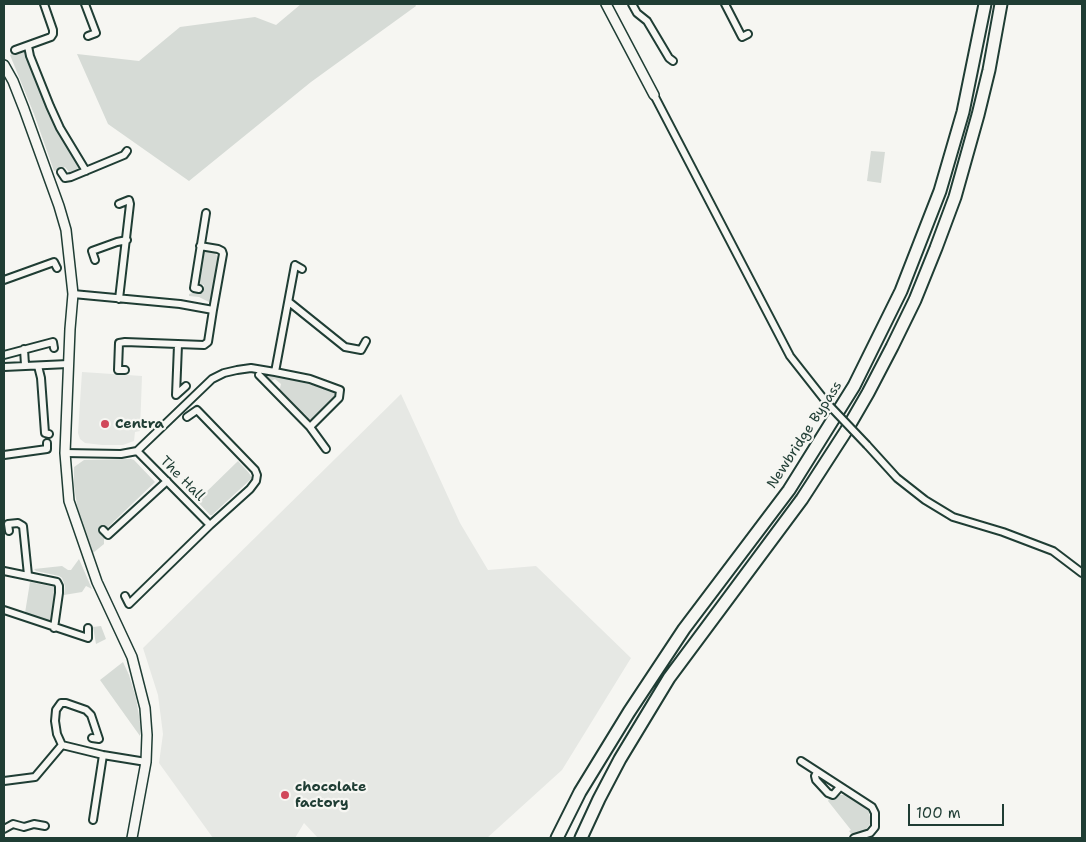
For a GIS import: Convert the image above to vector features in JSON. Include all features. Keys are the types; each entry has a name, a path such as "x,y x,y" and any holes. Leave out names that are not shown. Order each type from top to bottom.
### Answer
{"highway":[{"name":"Newbridge Bypass","path":"558,838 580,792 684,628 789,490 854,386 901,291 940,192 963,112 985,4"},
{"path":"581,838 620,759 669,678 696,639 802,499 846,431 892,347 915,300 955,196 981,106 1001,4"}],"street":[{"path":"15,50 51,37 53,34 44,4"},
{"path":"85,4 96,33 88,36"},
{"path":"606,4 790,356 826,403 897,478 925,500 953,517 1003,532 1053,551 1082,573"},
{"path":"632,4 637,12 648,21 673,61"},
{"path":"725,4 742,37 748,34"},
{"path":"28,46 30,56 60,128 86,171"},
{"path":"4,65 13,81 66,230 74,294 68,364 65,453 69,501 97,582 132,657 145,708 146,762 132,838"},
{"path":"61,172 64,178 86,171 124,155 127,151"},
{"path":"119,204 129,200 119,298"},
{"path":"199,289 194,288 206,213"},
{"path":"95,260 92,250 126,240"},
{"path":"125,370 118,370 118,345 122,342 204,345 208,342 223,254 218,249 200,246"},
{"path":"4,280 54,262 57,268"},
{"path":"275,372 296,265 302,269"},
{"path":"74,294 180,304 213,310"},
{"path":"289,302 345,347 361,350 366,341"},
{"path":"4,355 52,342 54,348"},
{"path":"178,345 176,395 186,386"},
{"path":"24,349 26,365"},
{"path":"4,367 68,364"},
{"path":"38,366 41,378 45,433 49,434"},
{"path":"65,453 121,454 137,451 212,379 224,373 251,368 310,379 340,390 339,398 310,427"},
{"path":"259,375 274,386 310,427 326,449"},
{"path":"125,596 129,604 250,489 256,480 255,470 197,410 188,417"},
{"path":"4,455 47,449 46,443"},
{"name":"The Hall","path":"137,451 210,525"},
{"path":"103,530 108,535 167,481"},
{"path":"9,531 8,524 20,523 23,526 28,575"},
{"path":"4,571 56,582 59,586 54,628"},
{"path":"4,610 88,638 88,628"},
{"path":"62,745 57,734 55,721 56,710 61,703 86,710 91,715 99,739 92,738"},
{"path":"62,745 103,755 146,762"},
{"path":"4,781 35,776 62,745"},
{"path":"93,820 103,755"},
{"path":"801,761 872,807 875,813 874,827 870,833 854,838"},
{"path":"817,772 816,780 830,794 836,793 840,787"},
{"path":"4,829 13,824 24,827 34,824 45,826"}],"shaded area":[{"path":"301,4 415,4 416,6 311,82 189,181 108,124 77,54 139,61 180,27 255,17 276,25"},
{"path":"17,51 24,51 58,132 76,159 78,168 74,172 69,172 65,167 54,171 34,114 10,55"},
{"path":"871,151 885,152 881,183 867,181"},
{"path":"206,250 214,252 218,257 209,302 199,297 189,296 189,294 196,292 203,293 204,285 199,284 198,281 202,253"},
{"path":"82,372 142,376 140,431 135,432 134,441 123,445 102,445 85,443 80,439 78,433"},
{"path":"261,373 330,389 334,392 334,396 312,419 307,420 279,392 281,384 275,379 271,381 267,379"},
{"path":"401,394 460,523 488,570 536,566 631,658 562,770 487,838 318,838 304,823 295,838 213,838 159,763 163,734 158,695 143,648"},
{"path":"131,459 155,482 107,528 103,526 98,531 104,538 104,544 93,553 77,505 74,467 84,460"},
{"path":"238,461 252,478 210,515 197,501"},
{"path":"79,559 92,589 86,586 82,592 64,595 65,586 62,578 34,569 62,566 71,570"},
{"path":"30,582 54,587 52,618 50,621 25,613"},
{"path":"101,626 106,639 96,644 93,627"},
{"path":"123,662 136,698 141,728 140,736 100,680"},
{"path":"839,795 846,795 868,810 870,824 864,832 852,835 849,831 851,830 828,801"}],"place":[{"name":"Centra","path":"105,424"},
{"name":"chocolate factory","path":"285,795"}]}
